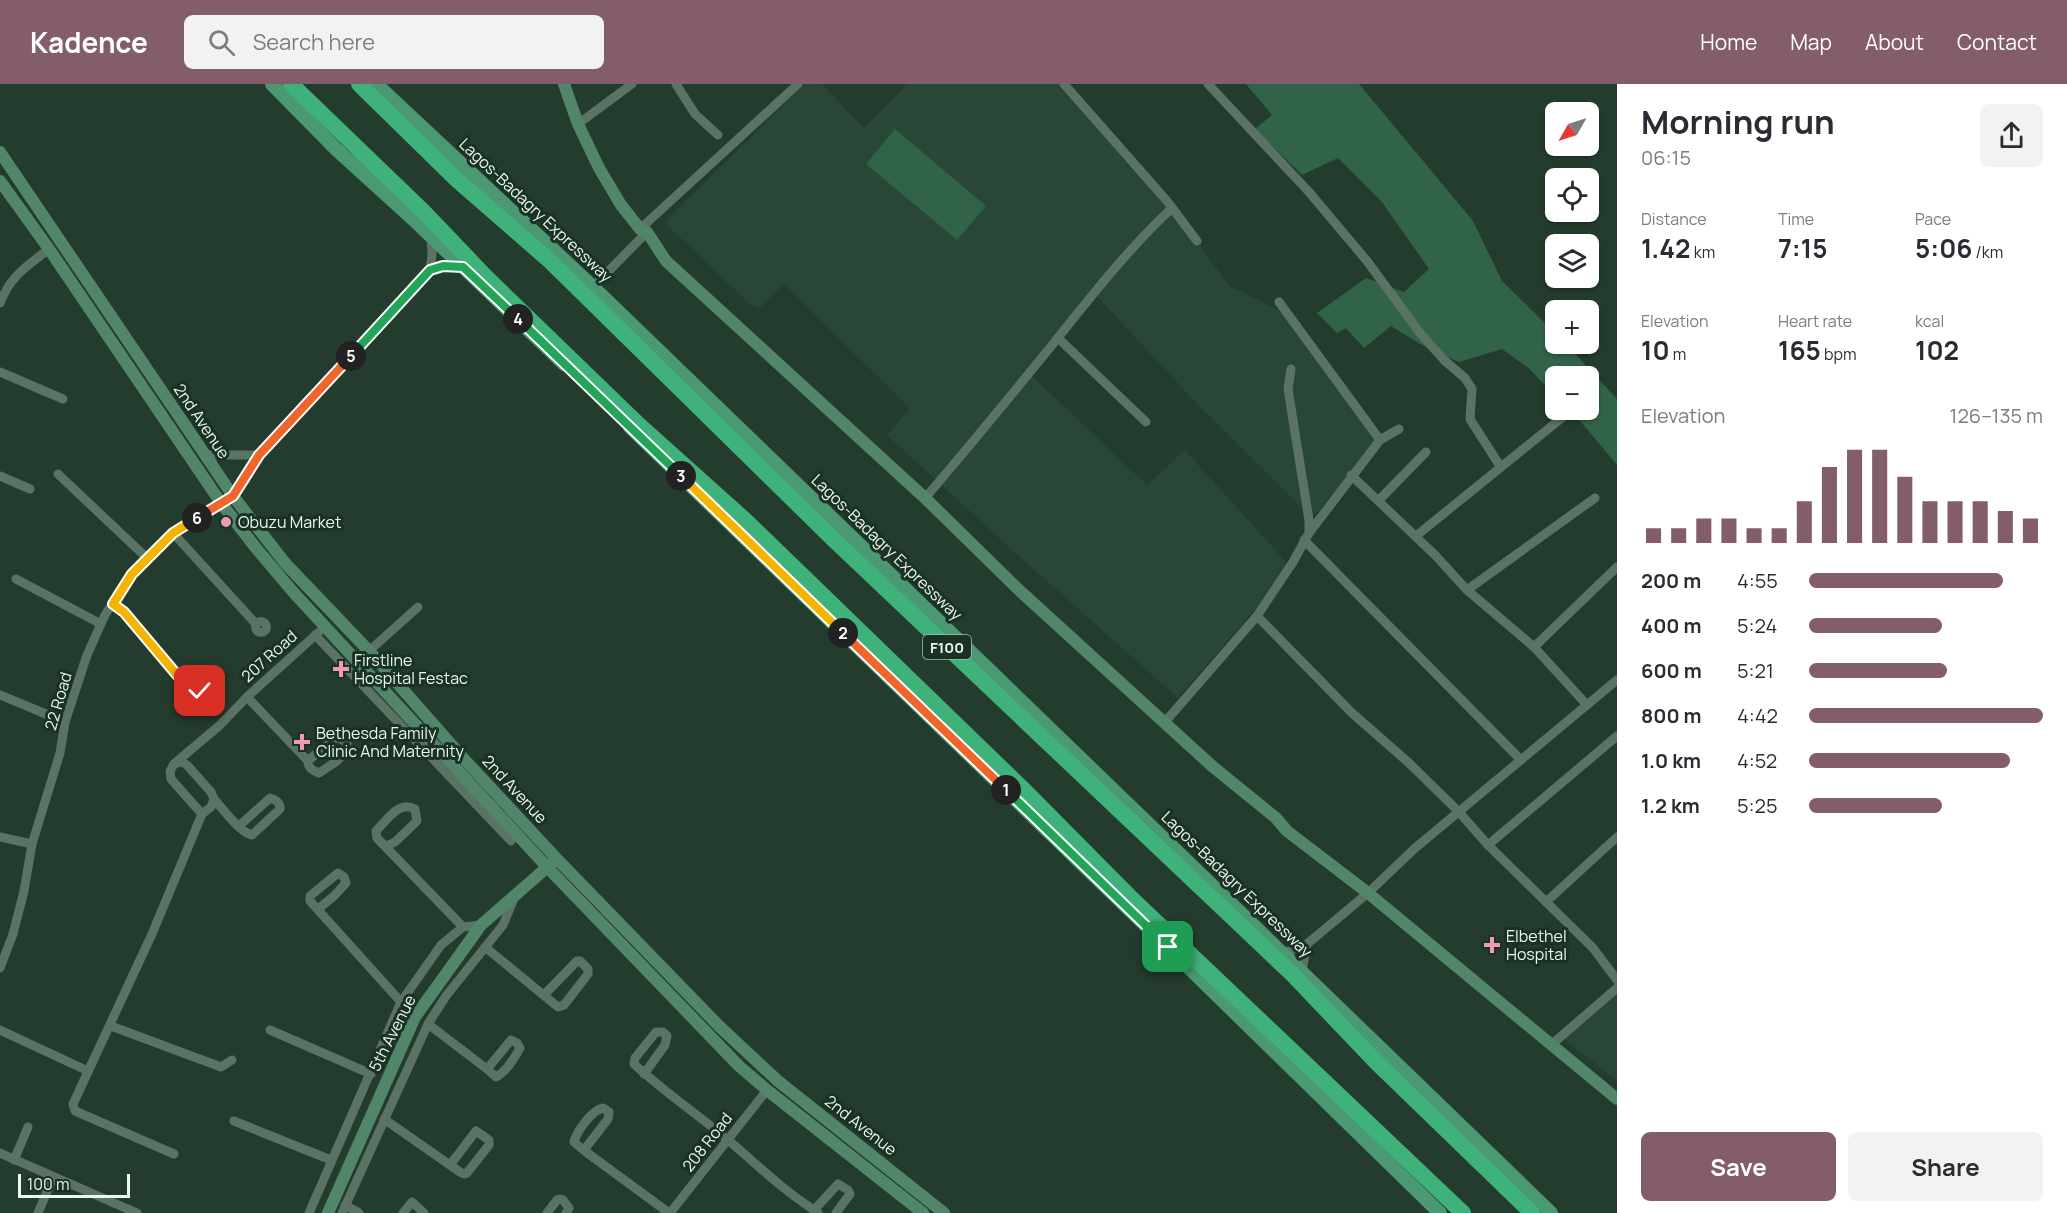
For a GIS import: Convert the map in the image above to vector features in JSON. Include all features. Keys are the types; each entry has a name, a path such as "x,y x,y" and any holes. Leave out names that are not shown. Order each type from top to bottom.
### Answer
{"highway":[{"name":"F100","path":"291,84 639,425 745,520 1026,792 1129,896 1463,1213"},
{"name":"Lagos-Badagry Expressway","path":"359,84 457,180 550,261 832,538 1293,975 1376,1062 1532,1213"}],"main road":[{"path":"272,84 336,149 431,236 1440,1213"},
{"name":"Lagos-Badagry Expressway","path":"376,84 593,288 1551,1213"}],"street":[{"path":"564,84 578,124 609,186 621,205 666,261 925,498 1019,590 1212,766 1276,818 1287,831 1370,891 1554,1043 1617,1099"},
{"path":"578,124 632,84"},
{"path":"676,84 695,114 718,135"},
{"path":"593,288 643,230 798,84"},
{"path":"1064,84 1172,208 1197,241"},
{"path":"1208,84 1316,201 1367,261 1444,361 1465,378 1472,389 1470,419 1500,466"},
{"name":"2nd Avenue","path":"0,152 233,496 285,563 369,651 463,758 720,1027 778,1081 944,1213"},
{"name":"2nd Avenue","path":"0,181 49,249 221,503 256,548 326,627 548,868 713,1040 767,1090 923,1213"},
{"path":"925,498 1130,252 1172,208"},
{"path":"430,270 431,236"},
{"path":"0,303 15,276 49,249"},
{"path":"233,496 259,455 430,270 443,266 463,267"},
{"path":"1279,302 1380,440"},
{"path":"1058,338 1146,422"},
{"path":"1291,369 1288,389 1309,520 1306,537"},
{"path":"0,372 63,399"},
{"path":"1416,536 1559,420"},
{"path":"1166,722 1257,616 1293,562 1306,537 1351,475 1380,440 1399,429"},
{"path":"1379,500 1426,452"},
{"path":"206,455 259,455"},
{"path":"58,474 148,559"},
{"path":"1351,475 1416,536 1467,590 1534,647 1587,705"},
{"path":"0,476 30,489"},
{"name":"22 Road","path":"0,968 13,934 24,891 32,844 60,753 65,722 87,655 101,624 132,574 173,533 233,496"},
{"path":"1467,590 1596,498"},
{"path":"173,533 256,624"},
{"path":"1306,537 1521,760"},
{"path":"1534,647 1617,567"},
{"path":"16,579 101,624"},
{"path":"113,604 124,612 188,688"},
{"path":"369,651 418,607"},
{"path":"1257,616 1352,713 1409,763 1458,811 1488,845 1593,948 1617,980"},
{"name":"207 Road","path":"174,764 220,725 247,697 326,627"},
{"path":"315,635 511,841"},
{"path":"1284,953 1306,944 1370,891 1458,811 1617,680"},
{"path":"0,695 65,722"},
{"path":"247,697 308,761"},
{"path":"1488,845 1617,736"},
{"path":"202,814 171,779 170,771 174,764 182,762 187,765 211,792 214,799 239,826 248,835 252,835 280,809 280,805 276,800 270,798 239,826"},
{"path":"174,1154 75,1111 73,1104 152,934 202,814 211,807 214,799"},
{"path":"386,846 395,843 417,821 415,809 412,807 398,809 376,831 378,838 463,927"},
{"path":"0,837 32,844"},
{"path":"1546,902 1617,837"},
{"name":"5th Avenue","path":"328,1213 415,1017 481,924 557,858"},
{"path":"359,1213 344,1209 428,1024 446,996 503,925 516,894"},
{"path":"318,909 401,1002"},
{"path":"309,1213 401,1002 441,945 463,927 481,924"},
{"path":"1302,972 1306,944"},
{"path":"485,947 558,1007 564,1005 588,974 588,969 577,961 544,995"},
{"path":"1554,1043 1617,988"},
{"path":"428,1024 487,1069"},
{"path":"111,1026 221,1067 232,1060"},
{"path":"0,1030 88,1071"},
{"path":"270,1030 370,1074"},
{"path":"1554,1043 1617,1090"},
{"path":"644,1074 728,1140 773,1181 816,1211 838,1184 848,1190 850,1194 836,1213"},
{"name":"208 Road","path":"669,1213 767,1090"},
{"path":"384,1119 460,1172 467,1173 489,1145 489,1140 476,1131 450,1165"},
{"path":"234,1121 331,1160"},
{"path":"14,1160 28,1127"},
{"path":"584,1150 669,1213"},
{"path":"0,1153 137,1213"},
{"path":"38,1213 53,1177"},
{"path":"548,1213 560,1199 569,1208 566,1213"},
{"path":"403,1213 412,1202 424,1213"}],"shaded area":[{"path":"805,84 822,84 864,128 907,84 1060,84 1173,205 1230,286 1293,317 1382,436 1316,514 1308,520 1305,511 1198,405 1095,294 1031,375 1147,485 1185,450 1286,562 1276,585 1178,698 887,435 910,408 784,285 761,308 751,305 664,222"},
{"path":"1246,84 1359,84 1473,221 1502,281 1545,323 1545,354 1575,354 1586,366 1545,366 1545,386 1530,369 1502,349 1459,362 1432,351 1391,326 1364,348 1346,328 1337,333 1317,313 1366,278 1404,292 1429,269 1382,202 1338,158 1302,175 1255,129 1272,115"},
{"path":"895,129 986,206 957,240 866,164"},
{"path":"1599,380 1617,399 1617,465 1579,420 1599,420"},
{"path":"1617,988 1617,1081 1559,1035"}],"place":[{"name":"Obuzu Market","path":"226,522"},
{"name":"Firstline Hospital Festac","path":"341,669"},
{"name":"Bethesda Family Clinic And Maternity","path":"302,742"},
{"name":"Elbethel Hospital","path":"1492,945"}],"route":[{"path":"200,691 196,686 188,688 124,612 113,604 132,574 173,533 233,496 259,455 430,270 443,266 463,267 1168,947"}]}
